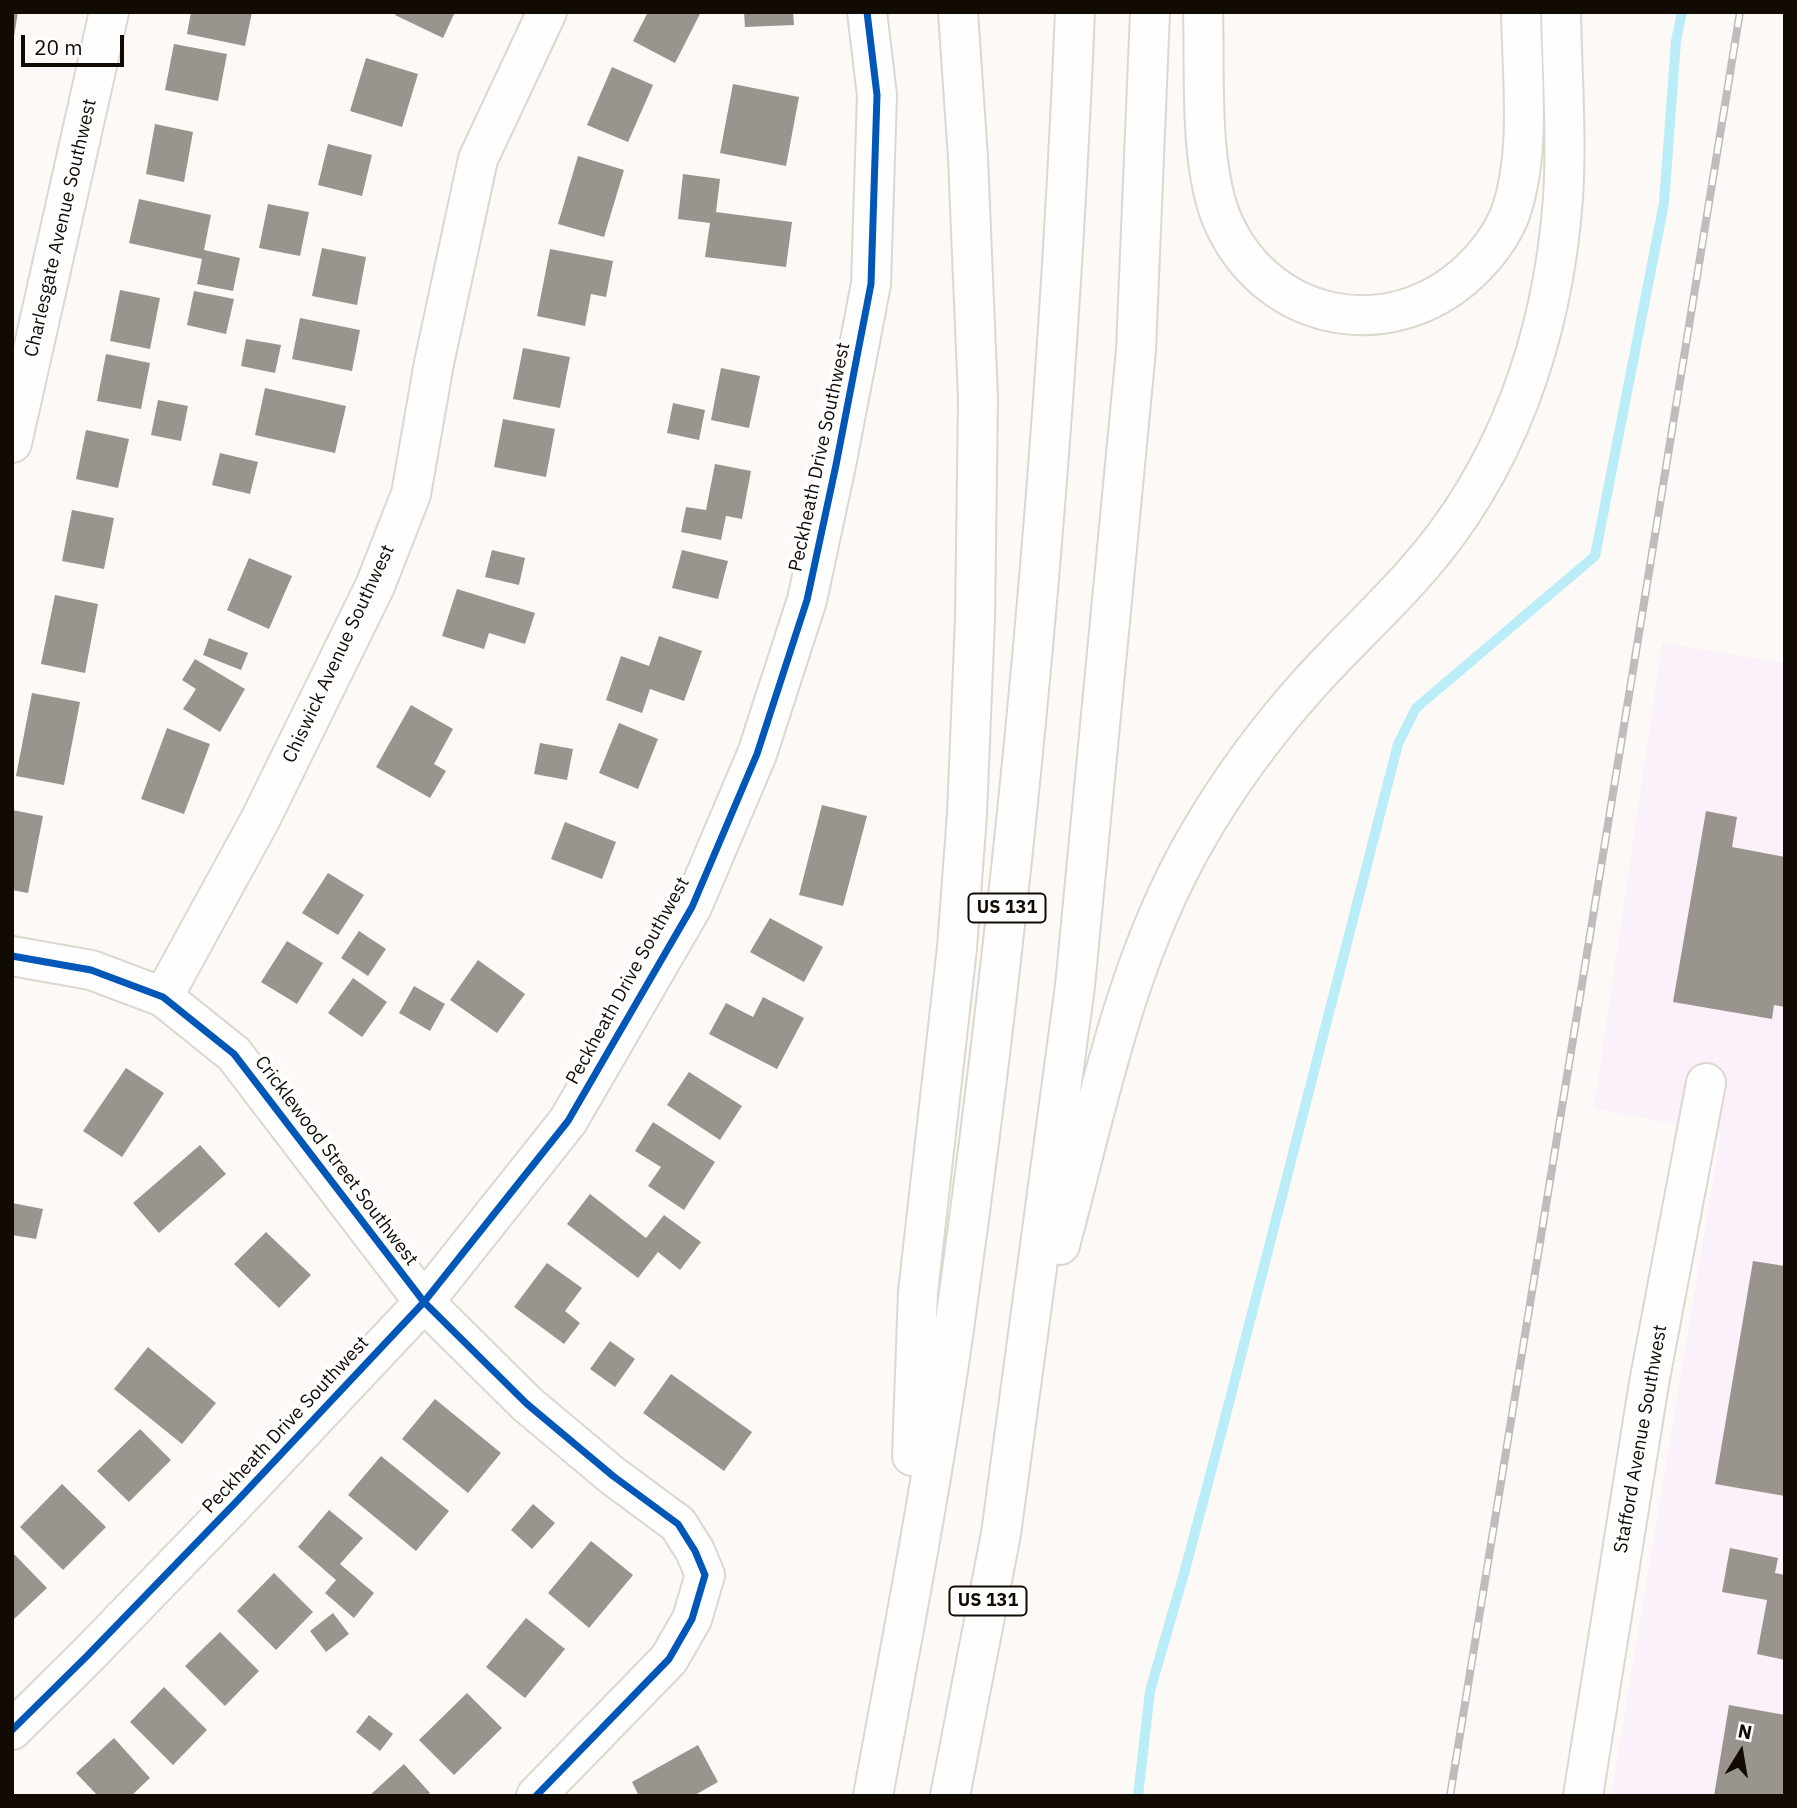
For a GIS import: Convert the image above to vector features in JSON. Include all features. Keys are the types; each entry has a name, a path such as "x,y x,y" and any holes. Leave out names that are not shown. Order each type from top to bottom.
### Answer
{"main road":[{"name":"Charlesgate Avenue Southwest","path":"12,443 109,12"},
{"name":"Chiswick Avenue Southwest","path":"163,997 260,820 375,586 411,494 434,363 478,159 547,12"},
{"name":"Peckheath Drive Southwest","path":"12,1730 87,1657 424,1302 568,1121 692,907 757,754 807,600 871,284 877,95 867,12"},
{"path":"908,1606 918,1292 957,948 967,814 975,619 978,399 968,158 958,12"},
{"name":"US 131","path":"873,1796 957,1311 991,1041 1026,731 1053,406 1067,198 1075,12"},
{"name":"US 131","path":"950,1796 1001,1534 1075,986 1136,350 1150,12"},
{"path":"1203,12 1208,152 1213,190 1231,236 1246,260 1280,292 1328,312 1373,315 1415,306 1458,282 1482,260 1497,240 1508,218 1516,194 1523,145 1521,12"},
{"path":"1017,1406 1129,988 1170,888 1220,800 1252,754 1309,684 1414,575 1462,514 1502,446 1518,406 1542,330 1559,238 1563,181 1561,12"},
{"name":"Cricklewood Street Southwest","path":"12,956 91,970 163,997 234,1054 424,1302 527,1404 613,1476 678,1524 695,1551 705,1575 692,1619 669,1659 536,1796"},
{"name":"Stafford Avenue Southwest","path":"1583,1796 1649,1383 1706,1083"}],"shaded area":[{"path":"1662,643 1785,663 1785,1796 1611,1796 1721,1133 1594,1108"}],"building":[{"path":"12,12 18,12 14,37 12,37"},
{"path":"191,12 252,12 245,46 187,34"},
{"path":"396,12 455,12 443,38 395,15"},
{"path":"648,12 701,12 675,63 633,41"},
{"path":"744,12 793,12 794,25 745,27"},
{"path":"174,44 227,54 218,101 165,90"},
{"path":"366,58 418,74 402,127 350,111"},
{"path":"612,67 653,85 628,142 587,125"},
{"path":"733,84 799,97 786,166 720,153"},
{"path":"155,124 193,132 184,182 146,174"},
{"path":"328,144 372,155 362,196 318,185"},
{"path":"578,156 624,170 604,237 558,224"},
{"path":"683,174 720,179 716,212 792,222 786,267 705,257 710,223 678,219"},
{"path":"139,199 211,215 204,250 240,258 233,291 197,284 202,259 129,243"},
{"path":"268,204 309,212 300,256 259,248"},
{"path":"322,248 366,257 357,305 312,296"},
{"path":"550,249 613,261 606,297 591,294 585,326 537,316"},
{"path":"120,290 160,298 150,349 110,341"},
{"path":"194,291 234,299 226,334 187,325"},
{"path":"300,318 360,330 352,371 292,359"},
{"path":"246,339 281,345 275,373 241,366"},
{"path":"523,348 570,357 560,408 513,399"},
{"path":"106,354 150,363 141,409 97,401"},
{"path":"721,368 760,376 749,428 711,420"},
{"path":"265,388 346,406 335,453 255,435"},
{"path":"158,400 188,406 181,441 151,435"},
{"path":"673,403 705,410 699,440 667,433"},
{"path":"503,419 555,429 546,477 494,467"},
{"path":"86,430 129,439 118,488 76,479"},
{"path":"220,453 258,462 250,494 212,485"},
{"path":"715,464 751,471 742,519 726,516 721,540 681,532 686,507 706,510"},
{"path":"72,510 114,518 104,569 62,561"},
{"path":"492,550 525,558 519,585 485,577"},
{"path":"682,550 728,561 718,599 672,588"},
{"path":"249,558 292,576 269,629 227,610"},
{"path":"457,589 535,613 525,644 489,633 484,649 442,636"},
{"path":"55,595 98,604 85,673 41,664"},
{"path":"659,636 702,651 684,701 650,689 642,713 606,700 621,656 649,666"},
{"path":"209,638 248,653 241,670 203,655"},
{"path":"195,659 245,689 220,732 183,709 196,689 182,680"},
{"path":"32,693 80,702 64,785 16,776"},
{"path":"411,705 453,729 434,764 446,771 430,798 376,767"},
{"path":"619,723 658,739 638,789 599,773"},
{"path":"167,728 210,744 184,814 141,799"},
{"path":"540,743 573,749 567,780 534,774"},
{"path":"822,805 867,816 843,906 799,895"},
{"path":"12,810 43,816 28,893 12,890"},
{"path":"1706,811 1737,817 1732,847 1785,857 1785,1007 1774,1005 1772,1019 1673,1002"},
{"path":"565,822 616,842 602,879 551,859"},
{"path":"328,873 364,895 338,935 302,913"},
{"path":"770,918 823,947 804,982 750,952"},
{"path":"359,931 386,949 368,976 341,958"},
{"path":"287,941 323,963 297,1004 261,982"},
{"path":"478,960 525,994 497,1033 450,1000"},
{"path":"353,978 387,1002 362,1037 328,1013"},
{"path":"414,986 445,1004 430,1031 399,1013"},
{"path":"763,997 804,1018 777,1069 709,1034 726,1003 753,1017"},
{"path":"126,1068 164,1093 122,1157 83,1131"},
{"path":"689,1072 742,1106 720,1140 667,1105"},
{"path":"653,1122 715,1162 684,1210 648,1186 661,1167 635,1151"},
{"path":"200,1145 226,1174 159,1233 133,1203"},
{"path":"590,1194 646,1238 664,1215 701,1242 680,1270 658,1252 638,1278 567,1224"},
{"path":"12,1203 43,1209 36,1239 12,1235"},
{"path":"266,1232 311,1275 279,1308 234,1264"},
{"path":"1753,1261 1785,1266 1785,1496 1715,1484"},
{"path":"547,1263 582,1288 565,1311 580,1323 564,1344 514,1307"},
{"path":"610,1341 635,1359 615,1387 590,1369"},
{"path":"148,1347 216,1403 182,1444 114,1389"},
{"path":"671,1374 752,1432 724,1471 643,1413"},
{"path":"435,1399 501,1453 468,1493 402,1439"},
{"path":"140,1429 171,1460 129,1502 97,1471"},
{"path":"381,1456 449,1511 416,1551 348,1495"},
{"path":"62,1484 106,1527 63,1570 20,1527"},
{"path":"533,1504 555,1523 532,1549 511,1530"},
{"path":"329,1510 363,1538 340,1564 374,1593 354,1618 325,1593 336,1580 298,1547"},
{"path":"591,1541 633,1575 589,1628 548,1593"},
{"path":"1730,1548 1778,1558 1775,1573 1785,1575 1785,1660 1757,1654 1767,1600 1722,1592"},
{"path":"12,1555 47,1588 12,1621"},
{"path":"274,1573 313,1612 276,1650 237,1611"},
{"path":"333,1613 349,1634 326,1652 310,1631"},
{"path":"526,1618 565,1649 525,1698 486,1667"},
{"path":"220,1632 259,1671 225,1706 185,1666"},
{"path":"164,1687 207,1730 173,1765 130,1722"},
{"path":"467,1693 502,1728 454,1775 419,1740"},
{"path":"1729,1705 1785,1715 1785,1796 1714,1796"},
{"path":"369,1715 393,1734 380,1751 356,1732"},
{"path":"114,1738 150,1778 131,1796 98,1796 76,1773"},
{"path":"698,1745 718,1782 693,1796 639,1796 632,1782"},
{"path":"404,1764 430,1793 427,1796 369,1796"}],"waterway":[{"path":"1138,1796 1150,1691 1222,1430 1398,744 1416,708 1595,556 1664,203 1676,41 1682,12"}],"railway":[{"path":"1450,1796 1740,12"}],"cycle path":[{"path":"12,1730 237,1501 424,1302 568,1121 692,907 757,754 807,600 836,465 871,284 877,95 867,12"},
{"path":"12,956 91,970 163,997 234,1054 424,1302 527,1404 613,1476 678,1524 695,1551 705,1575 692,1619 669,1659 536,1796"}]}
